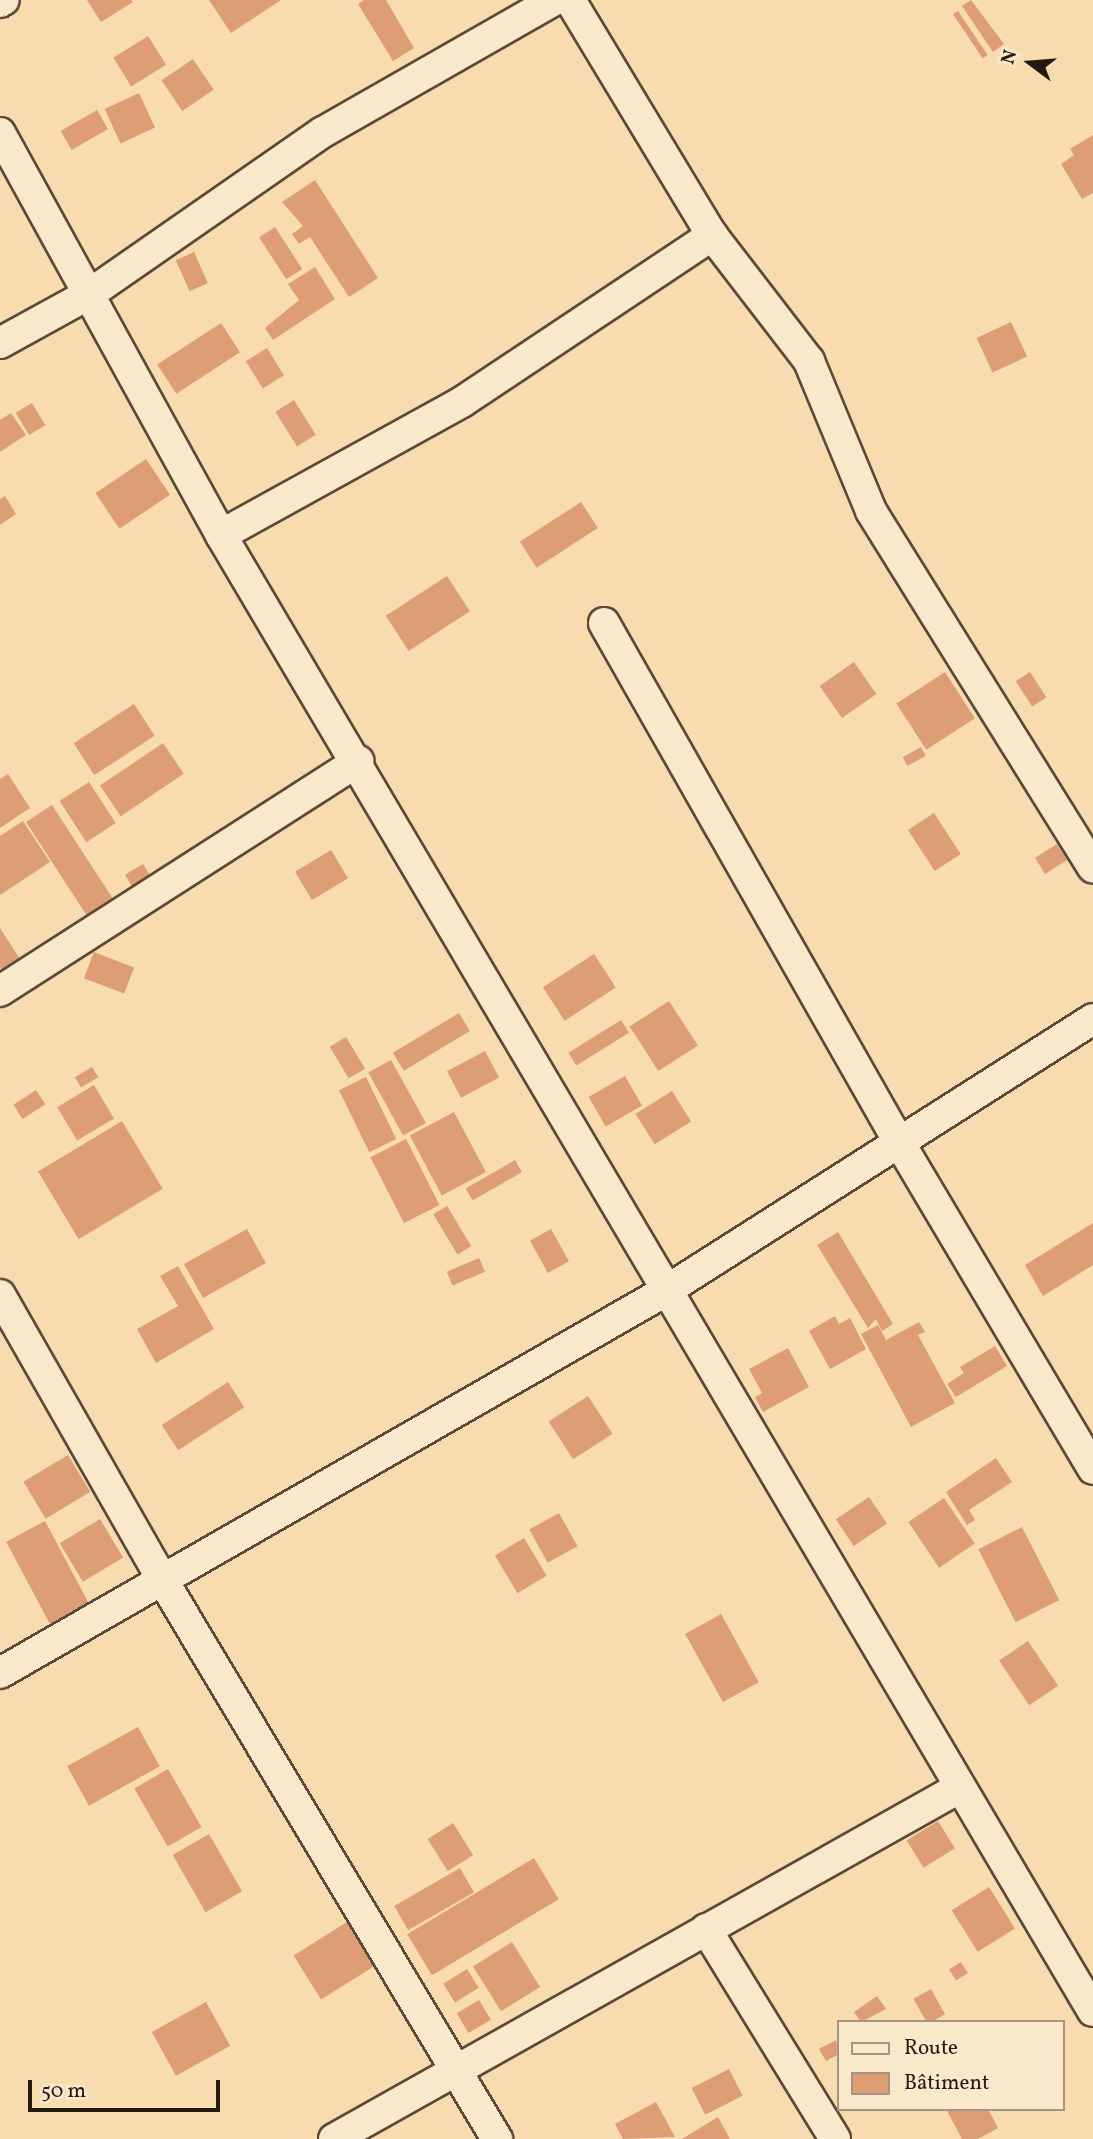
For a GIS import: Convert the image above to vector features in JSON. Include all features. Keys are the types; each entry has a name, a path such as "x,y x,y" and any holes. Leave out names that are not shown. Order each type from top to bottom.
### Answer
{"street":[{"path":"0,343 91,293 323,132 554,0"},
{"path":"570,0 712,235 809,361 871,511 1093,868"},
{"path":"0,133 91,293 221,535 358,761 664,1292 1093,2011"},
{"path":"221,535 461,402 712,235"},
{"path":"604,623 899,1142 1093,1469"},
{"path":"0,992 358,761"},
{"path":"0,1673 664,1292 1093,1019"},
{"path":"0,1295 162,1579 457,2067 497,2139"},
{"path":"334,2139 457,2067 959,1788"},
{"path":"706,1929 835,2139"}],"building":[{"path":"87,0 131,0 133,2 101,22"},
{"path":"209,0 281,0 231,33"},
{"path":"364,0 386,0 414,48 393,61 358,4"},
{"path":"971,0 1004,44 993,52 962,6"},
{"path":"958,11 988,55 983,58 953,14"},
{"path":"148,36 166,65 131,87 113,58"},
{"path":"193,59 214,90 182,111 161,80"},
{"path":"139,93 155,127 121,143 105,109"},
{"path":"97,110 108,129 72,150 61,131"},
{"path":"1093,135 1093,193 1082,199 1061,164 1074,155 1070,149"},
{"path":"315,180 378,278 349,297 310,237 299,244 292,234 303,226 282,202"},
{"path":"275,227 302,269 286,279 259,237"},
{"path":"194,252 208,283 190,291 176,260"},
{"path":"315,267 335,299 273,340 265,328 299,300 288,284"},
{"path":"1011,322 1027,356 993,372 977,338"},
{"path":"221,323 240,352 176,394 157,364"},
{"path":"267,348 284,375 263,388 246,361"},
{"path":"294,400 316,435 297,446 275,412"},
{"path":"32,403 45,425 29,435 16,413"},
{"path":"11,413 26,435 0,452 0,420"},
{"path":"146,459 170,495 119,529 95,493"},
{"path":"5,496 16,514 0,525 0,499"},
{"path":"581,502 598,528 537,568 520,542"},
{"path":"447,576 470,611 409,651 386,616"},
{"path":"854,662 876,694 842,718 820,686"},
{"path":"945,672 975,718 926,750 896,704"},
{"path":"1030,672 1046,697 1032,706 1016,681"},
{"path":"134,704 155,736 94,775 74,743"},
{"path":"163,743 184,774 121,816 100,785"},
{"path":"921,747 926,756 907,766 903,757"},
{"path":"8,774 30,808 0,828 0,779"},
{"path":"89,782 116,823 86,842 60,801"},
{"path":"52,805 112,898 86,915 26,822"},
{"path":"934,813 961,854 935,871 908,830"},
{"path":"23,821 50,862 0,895 0,836"},
{"path":"1057,844 1067,860 1045,874 1035,858"},
{"path":"331,850 348,878 312,900 295,872"},
{"path":"143,864 152,879 134,889 125,875"},
{"path":"0,928 20,959 2,971 0,967"},
{"path":"94,952 134,967 124,994 84,978"},
{"path":"594,954 616,988 565,1021 543,987"},
{"path":"669,1001 698,1045 658,1071 630,1027"},
{"path":"459,1013 470,1031 404,1071 393,1053"},
{"path":"621,1020 629,1033 576,1066 568,1053"},
{"path":"346,1037 365,1069 349,1079 330,1047"},
{"path":"485,1051 499,1077 461,1098 447,1071"},
{"path":"391,1060 426,1123 403,1136 368,1073"},
{"path":"92,1067 98,1077 81,1088 75,1077"},
{"path":"625,1076 642,1105 606,1126 589,1097"},
{"path":"366,1077 396,1139 369,1152 339,1090"},
{"path":"94,1085 114,1118 77,1141 57,1107"},
{"path":"36,1090 45,1104 23,1119 13,1105"},
{"path":"672,1091 691,1122 655,1144 636,1114"},
{"path":"454,1112 486,1172 442,1196 410,1135"},
{"path":"122,1121 163,1189 79,1239 38,1171"},
{"path":"406,1139 440,1205 404,1223 370,1157"},
{"path":"515,1160 522,1172 473,1201 466,1188"},
{"path":"447,1206 471,1246 457,1255 433,1214"},
{"path":"1093,1223 1093,1265 1043,1296 1025,1265"},
{"path":"247,1229 266,1263 203,1298 184,1264"},
{"path":"551,1229 569,1261 548,1273 530,1241"},
{"path":"838,1232 893,1324 882,1331 876,1319 868,1328 817,1245"},
{"path":"479,1258 485,1272 453,1285 447,1272"},
{"path":"178,1266 214,1329 156,1363 137,1329 178,1306 160,1276"},
{"path":"835,1316 839,1324 850,1318 866,1349 830,1369 809,1331"},
{"path":"919,1322 925,1332 918,1335 955,1403 911,1427 861,1334 878,1325 886,1340"},
{"path":"995,1346 1007,1366 956,1397 947,1384 964,1373 960,1367"},
{"path":"788,1348 809,1387 763,1412 755,1397 762,1393 749,1369"},
{"path":"228,1382 244,1407 178,1450 162,1425"},
{"path":"588,1396 613,1434 573,1459 549,1422"},
{"path":"68,1455 90,1492 46,1519 23,1482"},
{"path":"996,1458 1012,1482 969,1510 975,1520 967,1525 946,1492"},
{"path":"869,1497 887,1524 854,1546 836,1519"},
{"path":"944,1498 975,1544 939,1568 908,1522"},
{"path":"559,1513 577,1546 548,1563 529,1529"},
{"path":"100,1519 123,1558 83,1582 60,1543"},
{"path":"45,1521 89,1603 50,1624 6,1542"},
{"path":"1022,1527 1059,1600 1016,1622 978,1549"},
{"path":"524,1538 547,1576 518,1593 495,1556"},
{"path":"721,1614 759,1682 723,1702 685,1634"},
{"path":"1028,1641 1058,1686 1029,1705 999,1661"},
{"path":"138,1727 160,1766 89,1806 67,1766"},
{"path":"168,1769 202,1827 168,1847 134,1788"},
{"path":"938,1821 955,1848 924,1868 907,1841"},
{"path":"453,1823 473,1855 448,1871 428,1839"},
{"path":"209,1834 242,1891 206,1912 173,1855"},
{"path":"534,1858 559,1899 432,1975 407,1934"},
{"path":"460,1868 474,1892 408,1930 394,1906"},
{"path":"989,1887 1015,1929 978,1952 952,1910"},
{"path":"347,1922 375,1966 321,1999 294,1955"},
{"path":"512,1942 540,1987 501,2011 473,1966"},
{"path":"961,1962 968,1973 956,1980 949,1969"},
{"path":"467,1969 479,1988 455,2002 443,1984"},
{"path":"931,1989 945,2014 935,2020 925,2020 914,1999"},
{"path":"877,1996 886,2009 865,2020 860,2020 854,2012"},
{"path":"479,2000 491,2020 469,2033 457,2013"},
{"path":"206,2002 230,2046 176,2076 152,2032"},
{"path":"836,2040 838,2055 826,2061 819,2049"},
{"path":"729,2069 743,2096 705,2115 692,2088"},
{"path":"656,2102 675,2137 623,2139 615,2124"},
{"path":"947,2111 989,2111 998,2128 978,2139 962,2139"},
{"path":"718,2117 730,2139 682,2139"}]}
